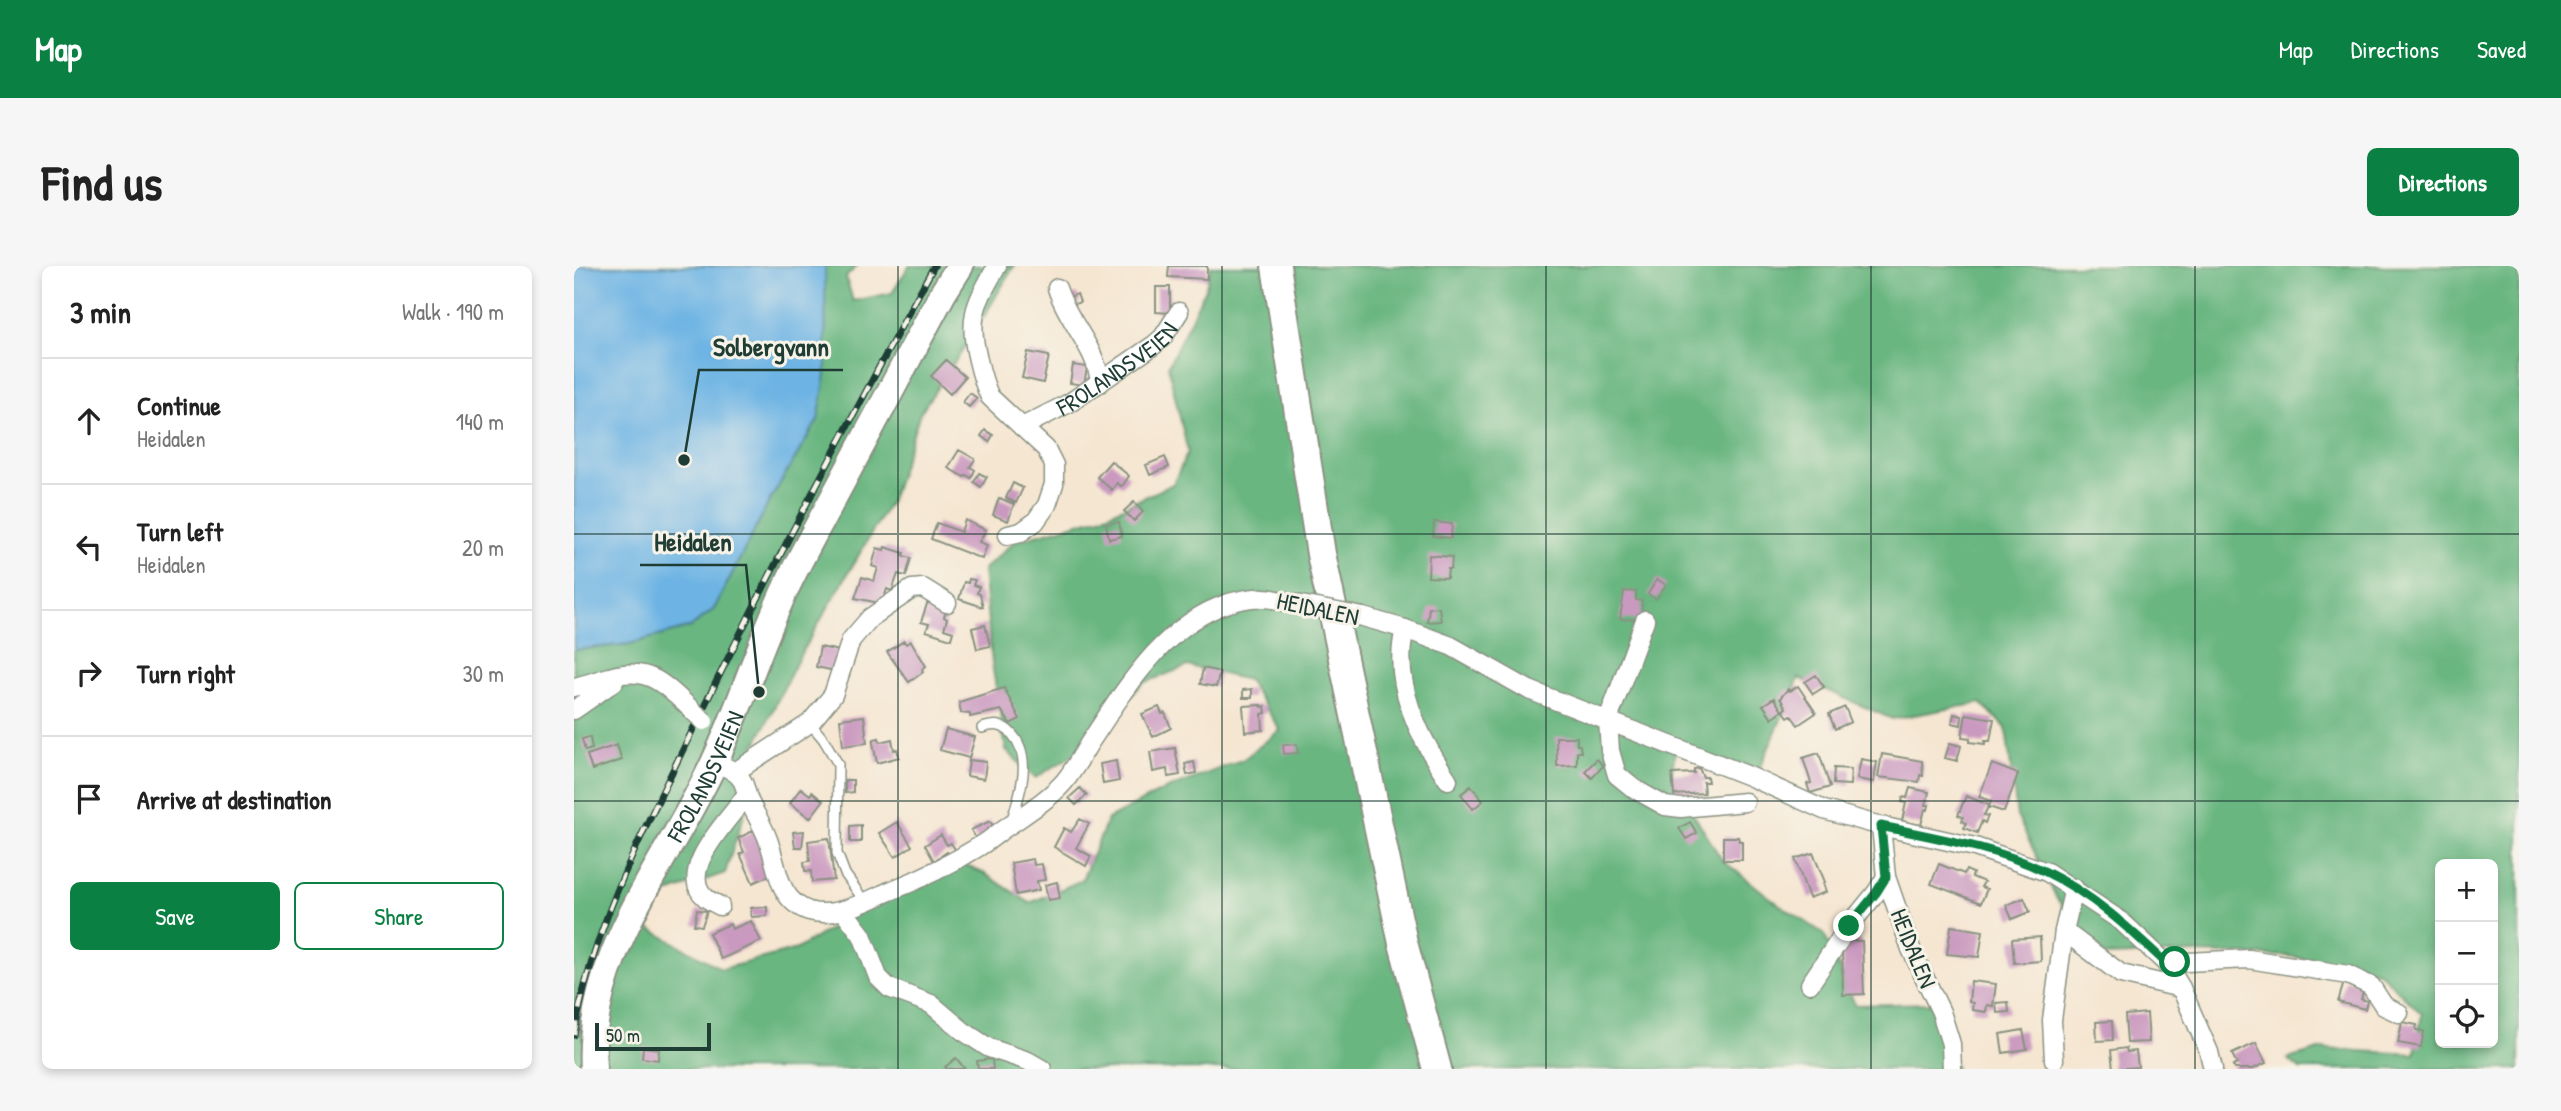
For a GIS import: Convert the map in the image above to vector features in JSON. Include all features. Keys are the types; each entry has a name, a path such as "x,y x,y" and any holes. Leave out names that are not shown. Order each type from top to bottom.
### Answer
{"highway":[{"path":"1264,266 1306,542 1350,781 1421,1069"},
{"path":"1276,266 1321,554 1403,943 1437,1069"}],"main road":[{"name":"FROLANDSVEIEN","path":"593,1069 595,1019 611,959 628,922 725,767 726,736 752,664 787,584 960,266"}],"street":[{"path":"997,266 978,300 971,326 985,387 990,397 1051,457 1054,465 1054,484 1047,505 1035,522 1021,532 1008,535"},
{"path":"1058,288 1061,300 1097,365 1100,383"},
{"name":"FROLANDSVEIEN","path":"1022,427 1100,383 1154,345 1163,337 1179,312"},
{"name":"FROLANDSVEIEN","path":"725,767 810,723 833,695 855,632 870,618 912,589 923,588 947,603"},
{"name":"HEIDALEN","path":"725,767 742,779 748,798 768,838 787,897 809,911 823,914 843,910 947,865 981,846 1043,802 1064,782 1148,661 1192,620 1210,610 1245,598 1269,597 1363,617 1451,646 1529,690 1749,776 1824,810 1975,847 2047,872 2121,921 2166,963 2181,988 2209,1052 2213,1069"},
{"path":"1646,620 1608,720 1610,751 1617,775 1665,806 1681,808 1745,802"},
{"path":"1405,629 1401,660 1403,682 1417,726 1448,780"},
{"path":"574,710 626,674"},
{"path":"574,687 626,674 650,676 726,736"},
{"path":"720,905 700,890 696,878 699,863 708,845 744,798 748,798"},
{"name":"HEIDALEN","path":"1881,826 1886,877 1911,949 1941,1012 1951,1044 1951,1069"},
{"path":"1810,984 1886,877"},
{"path":"2054,1060 2052,1020 2064,931 2074,888"},
{"path":"843,910 862,935 878,977 889,988 931,1004 963,1031 989,1048 1028,1061 1042,1069"},
{"path":"2064,931 2121,974 2181,988"},
{"path":"2166,963 2249,959 2348,975 2371,986 2384,1006 2399,1013"}],"lane":[{"path":"810,723 836,759 839,770 837,853 845,874 865,902"},
{"path":"982,728 994,724 1001,726 1018,741 1023,752 1020,796 1010,824"}],"green space":[{"path":"825,266 857,266 846,277 853,301 892,293 909,266 1014,266 971,338 920,413 891,500 799,657 750,756 746,809 725,873 642,902 643,925 722,969 797,949 875,901 957,861 985,874 1030,903 1082,880 1108,819 1160,792 1244,759 1280,730 1248,680 1188,666 1143,683 1081,750 1035,778 1006,750 992,663 983,570 1015,541 1104,516 1173,484 1188,452 1168,366 1205,290 1211,266 2519,266 2519,1069 2300,1069 2288,1059 2323,1049 2415,1054 2422,1014 2378,971 2288,956 2197,953 2105,956 2057,899 2017,816 2006,728 1981,703 1892,719 1799,678 1759,770 1675,750 1671,778 1722,860 1777,903 1824,934 1855,1005 1931,1003 1956,1069 574,1069 574,650 629,644 691,627 714,609 770,500 818,420"}],"water":[{"path":"574,266 825,266 826,375 818,420 770,500 714,609 691,627 629,644 574,650"}],"building":[{"path":"1169,266 1207,266 1207,279 1168,277"},
{"path":"1156,287 1170,287 1170,313 1156,312"},
{"path":"1077,294 1080,302 1068,307 1065,299"},
{"path":"1028,352 1049,356 1043,383 1022,378"},
{"path":"946,360 965,377 950,394 931,376"},
{"path":"1073,365 1087,367 1084,385 1070,383"},
{"path":"970,393 977,398 969,407 963,402"},
{"path":"985,430 993,435 989,442 981,436"},
{"path":"959,450 975,459 970,467 975,470 971,478 948,468"},
{"path":"1165,457 1169,467 1150,475 1146,465"},
{"path":"1111,461 1129,476 1123,485 1117,483 1112,490 1097,477"},
{"path":"979,473 987,477 981,487 974,482"},
{"path":"1013,483 1023,488 1016,503 1006,498"},
{"path":"999,498 1014,504 1008,521 993,515"},
{"path":"1134,502 1143,512 1134,521 1124,511"},
{"path":"965,520 986,530 979,542 987,545 982,559 931,539 937,523 961,532"},
{"path":"1119,522 1122,536 1109,539 1106,524"},
{"path":"1434,522 1452,524 1451,538 1433,536"},
{"path":"885,547 911,558 906,576 898,574 892,591 887,589 883,601 880,600 879,603 855,598 862,577 874,581 878,568 872,566 877,548 884,550"},
{"path":"1429,555 1452,557 1447,578 1428,577"},
{"path":"969,579 975,580 973,585 979,587 977,593 980,594 983,607 959,599 964,582 968,583"},
{"path":"1657,579 1666,585 1656,599 1648,594"},
{"path":"1624,591 1636,592 1636,600 1642,601 1641,620 1620,619"},
{"path":"928,601 947,607 944,629 953,632 951,639 926,631 929,624 921,622"},
{"path":"1439,607 1441,621 1427,622 1429,608"},
{"path":"985,625 990,646 977,649 972,628"},
{"path":"904,641 906,644 911,641 926,666 922,669 923,672 909,682 887,652"},
{"path":"820,647 840,651 835,671 816,667"},
{"path":"1203,668 1220,672 1216,687 1200,684"},
{"path":"1816,675 1824,687 1813,694 1805,682"},
{"path":"1798,686 1816,713 1798,725 1791,715 1788,717 1783,710 1786,708 1780,698 1788,689 1790,691"},
{"path":"1004,688 1020,719 1010,724 1001,710 970,717 970,714 961,713 959,702"},
{"path":"1252,689 1252,698 1243,698 1243,690"},
{"path":"1774,698 1782,711 1772,718 1763,705"},
{"path":"1243,706 1265,706 1266,713 1262,714 1263,730 1245,732"},
{"path":"1159,707 1162,714 1165,713 1171,728 1153,737 1142,714"},
{"path":"1845,707 1851,722 1835,729 1829,714"},
{"path":"1954,714 1962,716 1961,725 1952,723"},
{"path":"1966,714 1994,719 1990,741 1985,741 1985,744 1970,742 1970,738 1962,737"},
{"path":"864,716 867,743 843,746 840,719"},
{"path":"946,729 975,737 969,758 940,750"},
{"path":"590,737 592,749 585,751 582,739"},
{"path":"1556,737 1577,737 1581,752 1577,752 1577,765 1557,766"},
{"path":"879,738 880,742 892,739 894,750 897,749 899,757 877,763 873,743 874,739"},
{"path":"1950,743 1961,746 1957,761 1945,758"},
{"path":"1297,744 1298,753 1284,754 1283,745"},
{"path":"617,745 622,760 592,770 587,755"},
{"path":"1175,748 1180,775 1168,777 1167,769 1153,772 1150,752"},
{"path":"1819,753 1830,787 1810,793 1807,784 1811,783 1803,758"},
{"path":"1882,754 1922,761 1923,776 1920,775 1919,782 1878,777"},
{"path":"1597,759 1603,766 1592,778 1585,771"},
{"path":"1861,759 1877,762 1874,782 1857,779"},
{"path":"969,760 986,762 984,779 967,776"},
{"path":"1116,761 1119,781 1103,784 1100,764"},
{"path":"1194,762 1196,773 1187,775 1185,764"},
{"path":"1992,764 2018,774 2004,812 1989,807 1991,801 1979,797"},
{"path":"1699,768 1708,782 1703,782 1704,793 1674,795 1672,774 1694,773 1694,769"},
{"path":"1834,768 1851,769 1850,785 1833,784"},
{"path":"845,780 853,780 853,792 845,793"},
{"path":"1471,786 1483,801 1473,809 1461,794"},
{"path":"801,788 810,795 812,792 823,801 810,818 790,803"},
{"path":"1080,788 1087,795 1076,805 1069,798"},
{"path":"1910,788 1929,792 1926,805 1929,805 1928,810 1925,809 1921,825 1902,821 1906,803 1902,802 1903,797 1907,798"},
{"path":"1966,796 1989,805 1984,815 1988,816 1985,823 1982,821 1977,833 1964,828 1966,823 1962,821 1963,817 1958,815"},
{"path":"1080,819 1089,824 1076,848 1091,856 1086,866 1054,847 1064,828 1071,832"},
{"path":"990,821 995,829 977,840 971,830"},
{"path":"897,822 912,846 895,857 879,833"},
{"path":"1690,822 1697,833 1686,839 1679,828"},
{"path":"861,825 861,842 850,842 850,826"},
{"path":"755,830 772,874 753,883 740,854 744,852 738,838"},
{"path":"804,831 802,847 795,847 793,832"},
{"path":"941,835 947,845 951,843 956,851 949,855 947,852 934,861 925,845"},
{"path":"1723,837 1738,837 1739,841 1742,841 1742,860 1723,860"},
{"path":"829,838 834,880 812,882 811,871 805,871 804,862 810,861 808,841"},
{"path":"1813,853 1825,882 1826,892 1809,898 1795,859"},
{"path":"1033,859 1034,865 1042,864 1045,880 1037,881 1039,890 1016,895 1011,863"},
{"path":"1939,864 1964,874 1966,870 1973,873 1972,877 1984,882 1981,887 1987,889 1981,903 1931,884"},
{"path":"1057,882 1060,898 1048,900 1045,885"},
{"path":"2024,898 2030,912 2012,919 2006,905"},
{"path":"767,907 767,916 751,917 751,908"},
{"path":"697,910 707,911 702,926 694,925"},
{"path":"751,921 761,941 721,959 709,933 730,924 732,929"},
{"path":"1951,926 1983,931 1979,957 1947,954"},
{"path":"2040,937 2041,961 2014,963 2012,939"},
{"path":"1842,941 1862,941 1864,994 1843,995"},
{"path":"2345,979 2365,986 2361,999 2367,1001 2365,1009 2338,1002"},
{"path":"1971,981 1996,984 1993,1006 1987,1005 1986,1012 1972,1010 1973,1003 1969,1002"},
{"path":"2008,1002 2009,1012 1997,1013 1996,1003"},
{"path":"2147,1013 2149,1042 2127,1043 2125,1015"},
{"path":"2112,1021 2113,1040 2097,1041 2096,1022"},
{"path":"2402,1022 2417,1025 2416,1030 2424,1031 2421,1047 2398,1043"},
{"path":"2023,1030 2027,1049 2003,1053 2000,1034"},
{"path":"2256,1043 2266,1063 2253,1069 2235,1069 2233,1066 2237,1064 2232,1054"},
{"path":"643,1047 659,1049 658,1060 642,1058"},
{"path":"2126,1048 2127,1052 2136,1051 2138,1067 2113,1069 2111,1050"},
{"path":"956,1058 965,1069 945,1067"},
{"path":"992,1059 993,1069 978,1069 977,1061"}],"railway":[{"path":"574,1035 595,952 641,836 783,549 934,266"}],"place":[{"name":"Solbergvann","path":"684,460"},
{"name":"Heidalen","path":"759,692"}],"route":[{"path":"1849,926 1886,877 1881,826 1975,847 2047,872 2121,921 2166,963 2175,962"}]}
